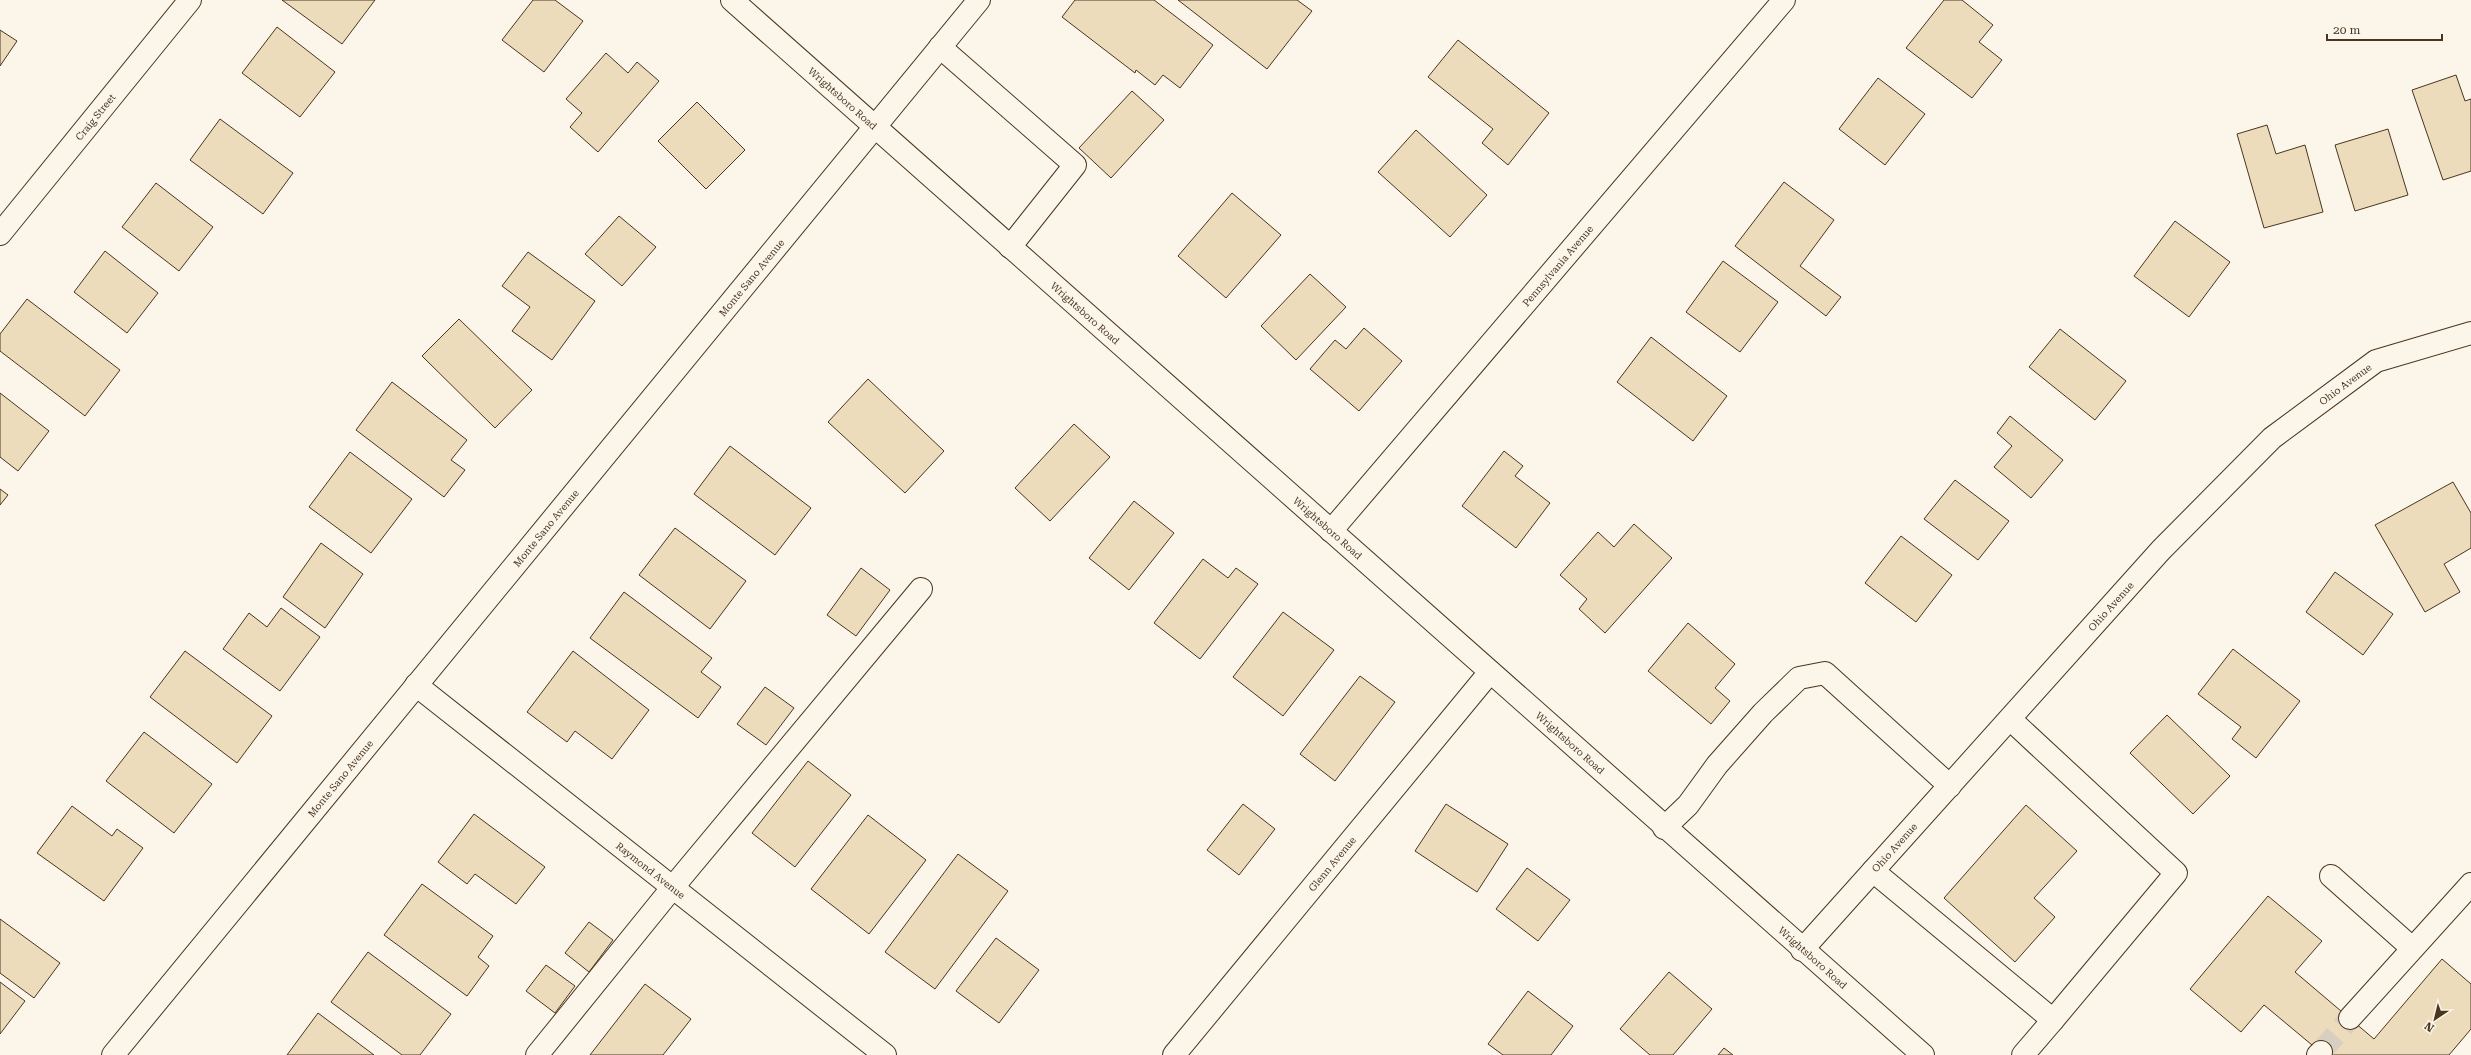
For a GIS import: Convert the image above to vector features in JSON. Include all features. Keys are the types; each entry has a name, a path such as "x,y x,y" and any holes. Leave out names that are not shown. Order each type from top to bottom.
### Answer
{"street":[{"name":"Craig Street","path":"0,234 190,0"},
{"name":"Wrightsboro Road","path":"732,0 1664,828 1923,1055"},
{"name":"Monte Sano Avenue","path":"113,1055 978,0"},
{"name":"Pennsylvania Avenue","path":"1331,531 1784,0"},
{"path":"940,47 1075,165 1010,247"},
{"name":"Ohio Avenue","path":"1802,950 2161,550 2272,438 2376,361 2471,333"},
{"path":"537,1055 673,887 922,589"},
{"name":"Glenn Avenue","path":"1174,1055 1490,672"},
{"path":"1664,828 1688,805 1717,765 1762,713 1799,678 1825,673 1950,786"},
{"name":"Raymond Avenue","path":"416,685 885,1055"},
{"path":"2010,719 2176,873 2023,1055"},
{"path":"1873,871 2053,1020"},
{"path":"2331,876 2412,948"},
{"path":"2350,1018 2471,884"}],"building":[{"path":"282,0 375,0 342,44"},
{"path":"533,0 555,0 583,21 544,72 502,40"},
{"path":"1075,0 1154,0 1213,45 1180,88 1163,75 1155,85 1136,70 1135,73 1062,17"},
{"path":"1178,0 1297,0 1312,11 1267,69"},
{"path":"1944,0 1962,0 1993,25 1979,42 2002,60 1972,98 1906,48"},
{"path":"277,27 335,72 300,117 242,73"},
{"path":"0,30 17,41 0,66"},
{"path":"1458,40 1549,113 1508,165 1482,143 1493,129 1428,77"},
{"path":"606,53 628,73 637,62 659,81 598,152 570,127 582,113 566,99"},
{"path":"2456,75 2465,101 2471,99 2471,171 2443,180 2412,90"},
{"path":"1878,78 1925,114 1885,165 1839,129"},
{"path":"1132,91 1164,120 1111,178 1079,148"},
{"path":"697,102 745,150 706,189 658,141"},
{"path":"220,119 293,173 263,214 190,160"},
{"path":"2267,125 2276,154 2305,145 2323,212 2264,228 2237,134"},
{"path":"2388,129 2408,195 2355,211 2335,145"},
{"path":"1416,130 1487,195 1450,237 1378,172"},
{"path":"1784,182 1834,220 1800,266 1841,297 1826,316 1735,246"},
{"path":"156,183 213,227 179,271 122,227"},
{"path":"1232,193 1281,235 1226,298 1178,256"},
{"path":"619,216 656,247 622,286 585,254"},
{"path":"2175,221 2230,262 2189,317 2134,276"},
{"path":"105,251 158,293 127,333 74,292"},
{"path":"528,252 595,301 552,360 512,331 530,307 502,286"},
{"path":"1723,261 1778,302 1740,352 1686,312"},
{"path":"1310,274 1346,307 1296,360 1261,326"},
{"path":"27,299 120,370 85,416 0,351 0,334"},
{"path":"459,319 532,390 495,428 422,356"},
{"path":"1364,328 1402,361 1359,411 1310,369 1335,340 1346,349"},
{"path":"2060,329 2126,381 2095,420 2029,367"},
{"path":"1651,337 1727,396 1693,441 1617,382"},
{"path":"868,379 944,451 905,493 828,422"},
{"path":"392,382 467,440 451,460 465,470 444,497 356,430"},
{"path":"0,393 49,431 18,471 0,457"},
{"path":"2010,416 2063,460 2031,498 1994,467 2012,446 1997,433"},
{"path":"1074,424 1110,457 1050,521 1015,488"},
{"path":"730,446 811,508 775,555 694,494"},
{"path":"1504,451 1523,466 1515,476 1550,503 1516,548 1462,506"},
{"path":"350,452 412,499 371,553 309,507"},
{"path":"1955,480 2009,521 1978,560 1924,519"},
{"path":"2453,482 2471,513 2471,548 2444,564 2460,592 2425,612 2375,525"},
{"path":"0,489 8,495 0,505"},
{"path":"1134,501 1174,533 1129,590 1089,558"},
{"path":"1634,524 1672,558 1605,633 1579,609 1587,599 1560,575 1598,532 1614,547"},
{"path":"675,528 746,581 710,629 639,575"},
{"path":"1901,536 1952,575 1916,622 1865,583"},
{"path":"321,543 363,574 325,628 283,597"},
{"path":"1203,559 1228,578 1236,568 1258,584 1200,659 1154,623"},
{"path":"861,568 890,590 856,636 827,615"},
{"path":"2335,572 2393,614 2363,655 2306,612"},
{"path":"624,592 712,658 701,672 721,687 698,718 590,638"},
{"path":"281,608 320,637 280,691 223,649 249,613 267,627"},
{"path":"1283,612 1334,650 1283,716 1233,677"},
{"path":"1688,623 1735,664 1715,688 1730,701 1711,724 1648,671"},
{"path":"2233,649 2300,701 2256,758 2232,739 2241,727 2198,694"},
{"path":"185,651 272,716 237,763 150,697"},
{"path":"573,651 649,710 612,759 575,731 567,742 527,712"},
{"path":"1360,676 1395,702 1335,781 1300,754"},
{"path":"765,687 794,708 766,745 737,724"},
{"path":"2167,715 2230,776 2193,814 2130,753"},
{"path":"144,732 212,784 174,833 106,781"},
{"path":"808,761 851,795 795,867 752,833"},
{"path":"1243,804 1275,829 1239,875 1207,850"},
{"path":"1446,804 1508,844 1477,892 1415,851"},
{"path":"2026,805 2077,851 2034,898 2055,917 2015,962 1944,898"},
{"path":"72,806 112,836 117,829 143,848 104,901 37,853"},
{"path":"474,814 545,867 516,904 475,874 467,884 438,862"},
{"path":"868,815 926,860 869,934 811,889"},
{"path":"958,854 1008,891 935,989 885,952"},
{"path":"1527,868 1570,900 1538,941 1496,909"},
{"path":"422,884 493,936 478,957 489,966 467,996 384,935"},
{"path":"2268,896 2322,941 2295,972 2374,1039 2442,959 2471,984 2471,1029 2449,1055 2324,1055 2264,1005 2241,1032 2190,989"},
{"path":"0,919 60,963 34,998 0,973"},
{"path":"589,922 613,940 589,972 565,953"},
{"path":"996,938 1039,970 999,1023 956,991"},
{"path":"368,952 451,1014 420,1055 402,1055 331,1002"},
{"path":"546,965 575,986 555,1013 526,991"},
{"path":"1669,972 1712,1009 1673,1055 1650,1055 1620,1029"},
{"path":"0,982 25,1001 0,1034"},
{"path":"645,984 691,1019 663,1055 590,1055"},
{"path":"1528,991 1573,1026 1551,1055 1503,1055 1488,1044"},
{"path":"318,1013 374,1055 287,1055"},
{"path":"1724,1048 1733,1055 1718,1055"}],"tunnel":[{"path":"2321,1052 2350,1018"}]}
